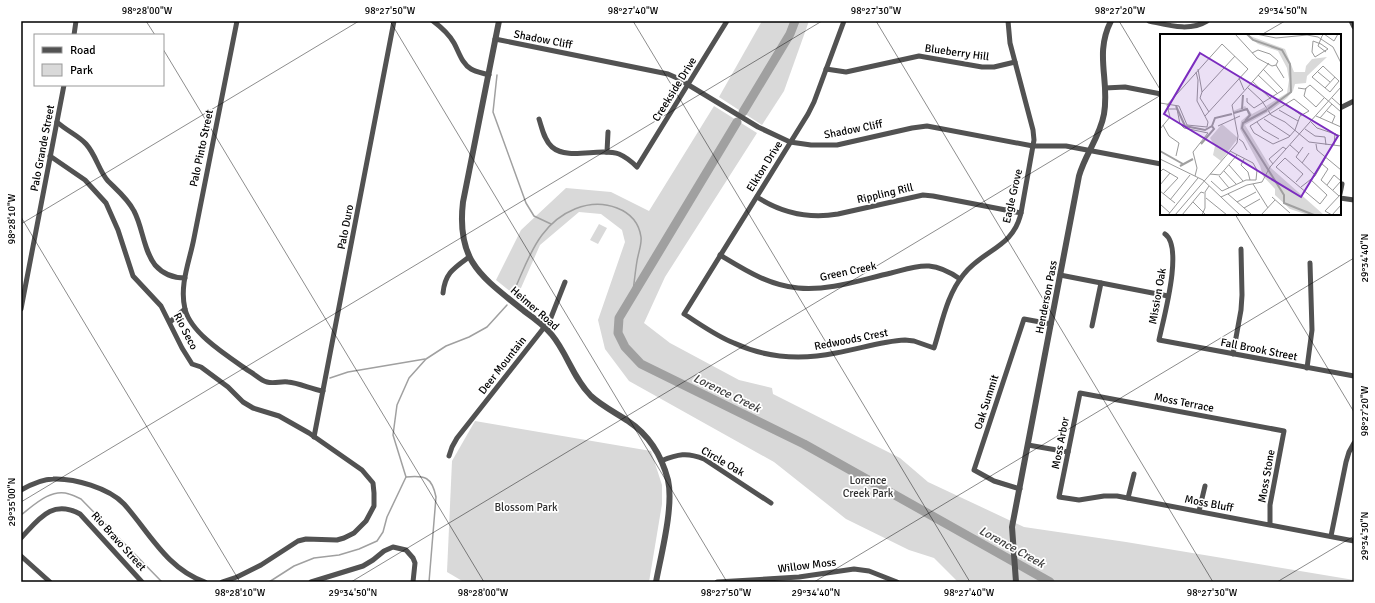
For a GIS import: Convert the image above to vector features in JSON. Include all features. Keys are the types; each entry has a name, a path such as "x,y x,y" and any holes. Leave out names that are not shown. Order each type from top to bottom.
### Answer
{"street":[{"path":"74,34 76,21"},
{"name":"Palo Pinto Street","path":"185,278 194,240 237,21"},
{"name":"Palo Duro","path":"314,436 394,21"},
{"path":"433,21 447,34 467,66 475,71 489,75"},
{"name":"Heimer Road","path":"499,21 463,202 463,234 469,257 478,272 544,327 559,344 579,381 591,396 603,406 634,425 647,437 661,461 668,482 669,510 656,582"},
{"name":"Elkton Drive","path":"684,314 814,102 844,21"},
{"name":"Eagle Grove","path":"934,348 951,295 960,279 977,260 1008,238 1018,224 1021,212 1033,146 1033,130 1009,36 1008,21"},
{"name":"Henderson Pass","path":"1016,582 1012,532 1079,176 1083,161 1090,151 1102,124 1105,102 1103,51 1111,21"},
{"path":"1149,21 1186,27 1198,26 1207,21"},
{"path":"1351,21 1354,27"},
{"name":"Creekside Drive","path":"607,152 622,156 637,167 725,22"},
{"name":"Shadow Cliff","path":"495,40 663,73 677,78 758,127 790,142 811,145 837,145 927,126 1033,146 1060,146 1160,164"},
{"name":"Blueberry Hill","path":"826,69 846,72 919,56 982,67 994,67 1015,62"},
{"name":"Palo Grande Street","path":"21,309 64,86"},
{"path":"1105,88 1125,87 1160,94"},
{"path":"1341,108 1354,101"},
{"path":"539,119 547,141 556,149 568,153 607,152 608,132"},
{"path":"58,122 68,132 80,138 86,144 95,156 108,180 118,189 134,209 148,253 156,266 173,277 185,278"},
{"name":"Rio Seco","path":"50,156 79,175 101,196 106,203 118,230 133,276 161,306 182,348 192,364 201,367 228,387 243,402 253,408 279,416 314,436 365,473 372,483 374,506 366,521 350,535 337,540 306,539 298,541 261,565 237,577 222,582"},
{"path":"1341,189 1342,184"},
{"name":"Rippling Rill","path":"757,197 770,205 787,212 807,216 828,216 923,195 1021,212"},
{"path":"1341,198 1354,200"},
{"name":"Mission Oak","path":"1160,340 1173,265 1172,241 1165,234"},
{"path":"1233,354 1241,310 1241,249"},
{"name":"Green Creek","path":"720,255 761,278 785,286 797,288 810,289 835,286 920,266 941,268 960,279"},
{"path":"443,293 446,279 450,272 469,257"},
{"path":"1306,368 1312,330 1310,263"},
{"path":"1060,275 1168,296"},
{"name":"Rio Seco","path":"185,278 185,309 190,321 198,331 219,349 260,379 269,383 287,382 323,391"},
{"name":"Deer Mountain","path":"449,456 457,438 550,320 565,282"},
{"path":"1092,326 1101,283"},
{"path":"170,322 185,309"},
{"name":"Redwoods Crest","path":"684,314 734,344 780,356 811,357 901,340 914,341 934,348"},
{"name":"Oak Summit","path":"1020,489 994,481 974,470 1024,319 1051,324"},
{"name":"Fall Brook Street","path":"1160,340 1354,376"},
{"name":"Moss Terrace","path":"1080,393 1284,431"},
{"name":"Moss Arbor","path":"1059,496 1080,393"},
{"name":"Moss Stone","path":"1270,525 1270,505 1284,431"},
{"path":"1331,536 1346,462 1354,443"},
{"path":"1028,444 1068,452"},
{"name":"Circle Oak","path":"661,461 673,456 685,454 704,458 771,503"},
{"path":"1128,498 1134,474"},
{"path":"21,490 44,480 52,479 78,481 105,491 123,503 166,556 192,577 205,582"},
{"path":"1200,511 1205,486"},
{"name":"Moss Bluff","path":"1059,496 1079,500 1110,496 1128,498 1354,541"},
{"name":"Rio Bravo Street","path":"21,538 40,518 49,511 56,508 72,510 80,514 142,582"},
{"path":"311,582 363,566 384,551 393,547 406,550 413,558 415,562 413,582"},
{"path":"21,556 50,582"},
{"name":"Willow Moss","path":"721,582 790,580 859,569 869,571 897,582"}],"green space":[{"path":"762,21 809,21 784,91 762,125 719,97"},
{"name":"Lorence Creek Park","path":"714,106 757,133 665,277 644,323 670,343 739,380 772,388 773,394 900,458 928,482 1024,527 1126,542 1354,580 1354,582 958,582 934,558 909,550 846,519 774,462 629,381 605,349 598,320 625,242 622,230 601,214 579,212 540,245 517,297 496,280 521,230 566,188 611,192 649,211"},
{"path":"599,224 607,228 598,244 590,240"},
{"name":"Blossom Park","path":"475,421 651,451 662,485 662,504 649,582 464,582 447,572 452,461"}],"waterway":[{"name":"Lorence Creek","path":"743,112 790,34 795,21"},
{"path":"497,75 493,112 526,203 534,216 551,224"},
{"name":"Lorence Creek","path":"737,122 619,318 618,333 625,347 641,364 804,444 1050,582"},
{"path":"513,293 533,249 549,227 566,213 575,209 596,204 606,205 622,210 633,219 640,232 641,243 632,298"},
{"path":"269,582 294,566 314,558 339,555 359,549 377,541 383,532 387,517 406,477 393,435 397,405 409,378 426,359 446,346 469,337 487,327 507,305"},
{"path":"330,378 348,372 425,359"},
{"path":"406,477 418,476 427,479 430,481 436,497 429,582"},
{"path":"21,515 43,498 56,493 70,494 81,499 162,582"}]}
